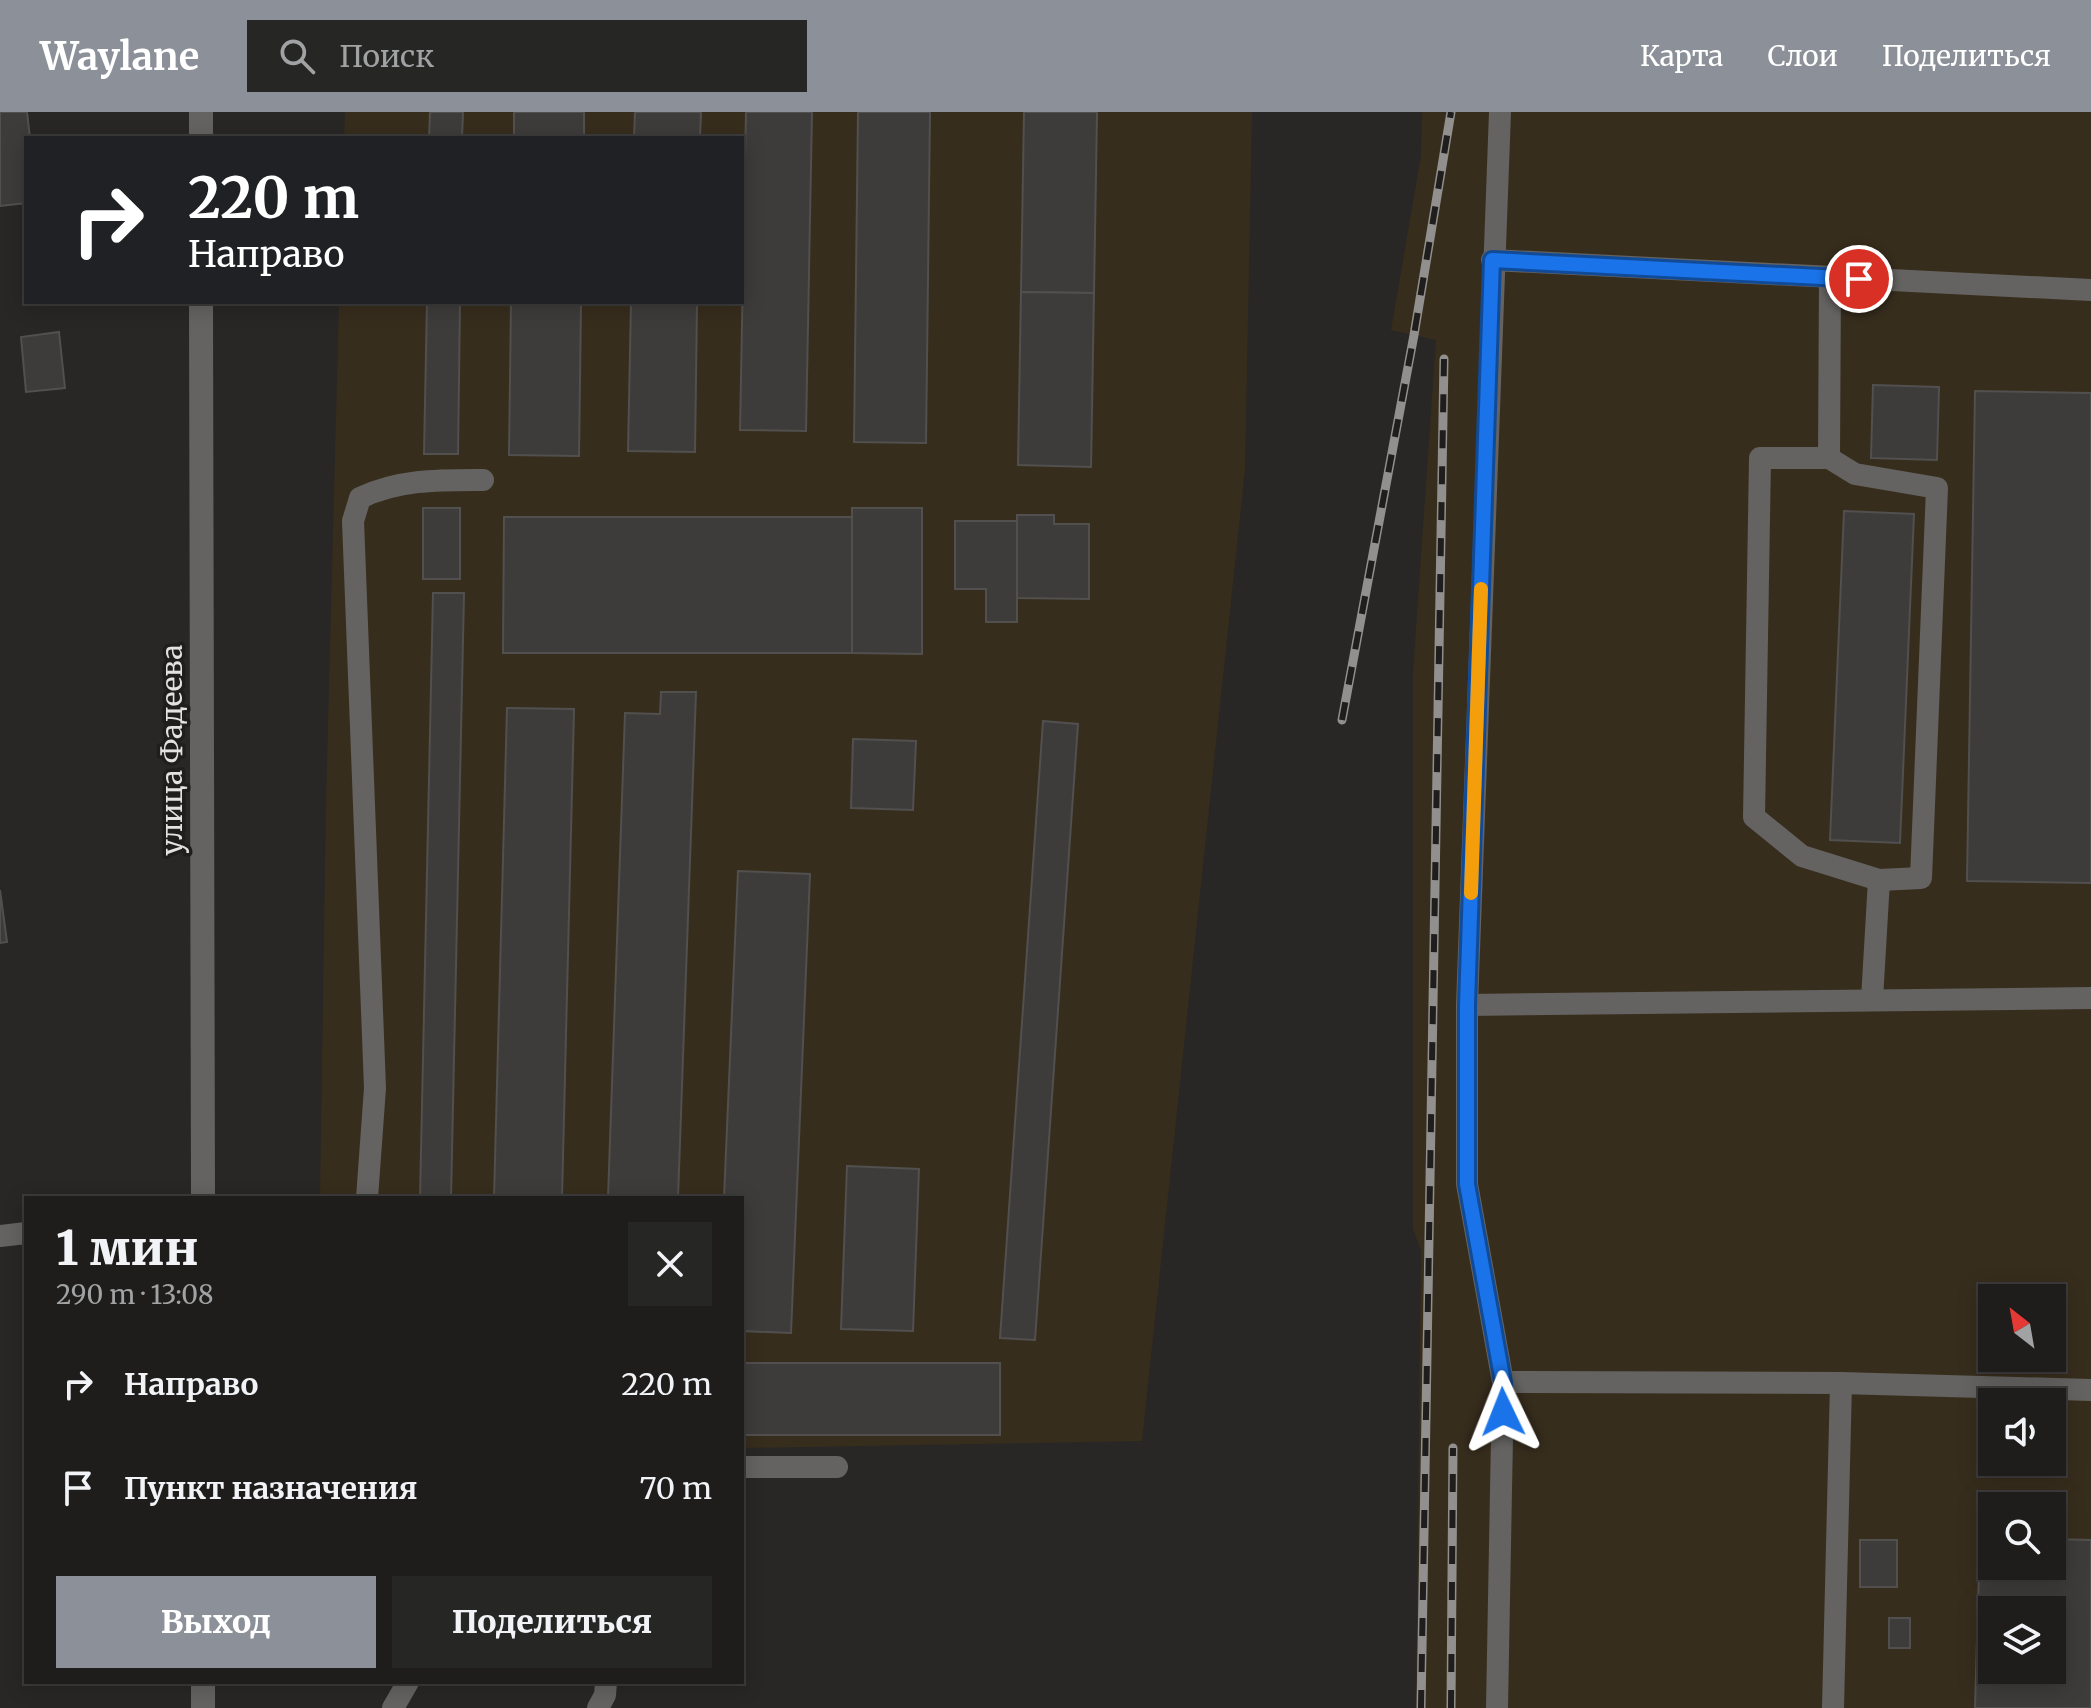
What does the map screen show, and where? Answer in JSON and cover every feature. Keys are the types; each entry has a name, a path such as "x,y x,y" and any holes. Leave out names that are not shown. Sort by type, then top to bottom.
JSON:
{"street":[{"path":"201,112 201,136"},
{"name":"улица Фадеева","path":"201,304 203,1196"},
{"path":"203,1684 203,1708"}],"lane":[{"path":"1497,1708 1503,1382 1467,1184 1467,1005 1492,260 1500,112"},
{"path":"1492,260 2091,290"},
{"path":"1829,458 1830,277"},
{"path":"1760,458 1829,458 1855,474 1937,488 1921,878 1879,880 1802,856 1754,817 1760,458"},
{"path":"367,1196 375,1088 353,521 360,498 381,488 423,481 483,480"},
{"path":"1872,999 1879,880"},
{"path":"1467,1005 2091,998"},
{"path":"0,1236 24,1233"},
{"path":"1503,1382 1841,1383 2091,1390"},
{"path":"1833,1708 1841,1383"},
{"path":"744,1467 837,1467"},
{"path":"393,1708 407,1684"},
{"path":"598,1708 605,1695 606,1684"}],"shaded area":[{"path":"345,112 1252,112 1245,469 1142,1441 744,1448 744,1196 320,1196 339,304 744,304 744,136 344,136"},
{"path":"1422,112 2091,112 2091,1708 1416,1708 1421,1251 1413,1229 1413,673 1436,340 1391,330 1421,156"}],"building":[{"path":"0,112 27,112 30,136 24,136 24,203 0,206"},
{"path":"430,112 463,112 462,136 429,136"},
{"path":"514,112 584,112 584,136 514,136"},
{"path":"635,112 701,112 700,136 634,136"},
{"path":"746,112 812,112 806,431 740,430"},
{"path":"858,112 930,112 926,443 854,442"},
{"path":"1024,112 1097,112 1094,293 1021,292"},
{"path":"1021,292 1094,293 1091,467 1018,465"},
{"path":"427,304 460,304 458,454 424,454"},
{"path":"511,304 581,304 579,456 509,455"},
{"path":"631,304 697,304 695,452 628,451"},
{"path":"59,332 65,388 26,392 21,337"},
{"path":"1873,385 1939,387 1937,460 1871,458"},
{"path":"1975,391 2091,393 2091,883 1967,881"},
{"path":"423,508 460,508 460,579 423,579"},
{"path":"852,508 922,508 922,654 852,653"},
{"path":"1844,511 1914,514 1900,843 1830,840"},
{"path":"1017,515 1054,515 1054,524 1089,524 1089,599 1017,598"},
{"path":"504,517 852,517 852,653 503,653"},
{"path":"955,521 1017,521 1017,622 986,622 986,589 955,589"},
{"path":"433,593 464,593 451,1196 420,1196"},
{"path":"661,692 696,692 678,1196 608,1196 625,713 660,714"},
{"path":"507,708 574,709 562,1196 494,1196"},
{"path":"1043,721 1078,724 1035,1340 1000,1338"},
{"path":"853,739 916,741 913,810 851,808"},
{"path":"738,871 810,874 791,1333 744,1331 744,1196 724,1196"},
{"path":"0,890 7,942 0,943"},
{"path":"847,1166 919,1169 913,1331 841,1329"},
{"path":"744,1363 1000,1363 1000,1435 744,1435"},
{"path":"2066,1539 2091,1540 2091,1708 1975,1708 1978,1605 1978,1684 2066,1684 2066,1596 1978,1596 1979,1580 2066,1580"},
{"path":"1860,1540 1897,1540 1897,1587 1860,1587"},
{"path":"1889,1618 1910,1618 1910,1648 1889,1648"}],"railway":[{"path":"1342,720 1414,335 1451,112"},
{"path":"1421,1708 1444,359"},
{"path":"1451,1708 1453,1448"}],"slow traffic":[{"path":"1471,893 1481,589"}],"route":[{"path":"1503,1412 1503,1382 1467,1184 1467,1005 1492,260 1859,279"}]}
